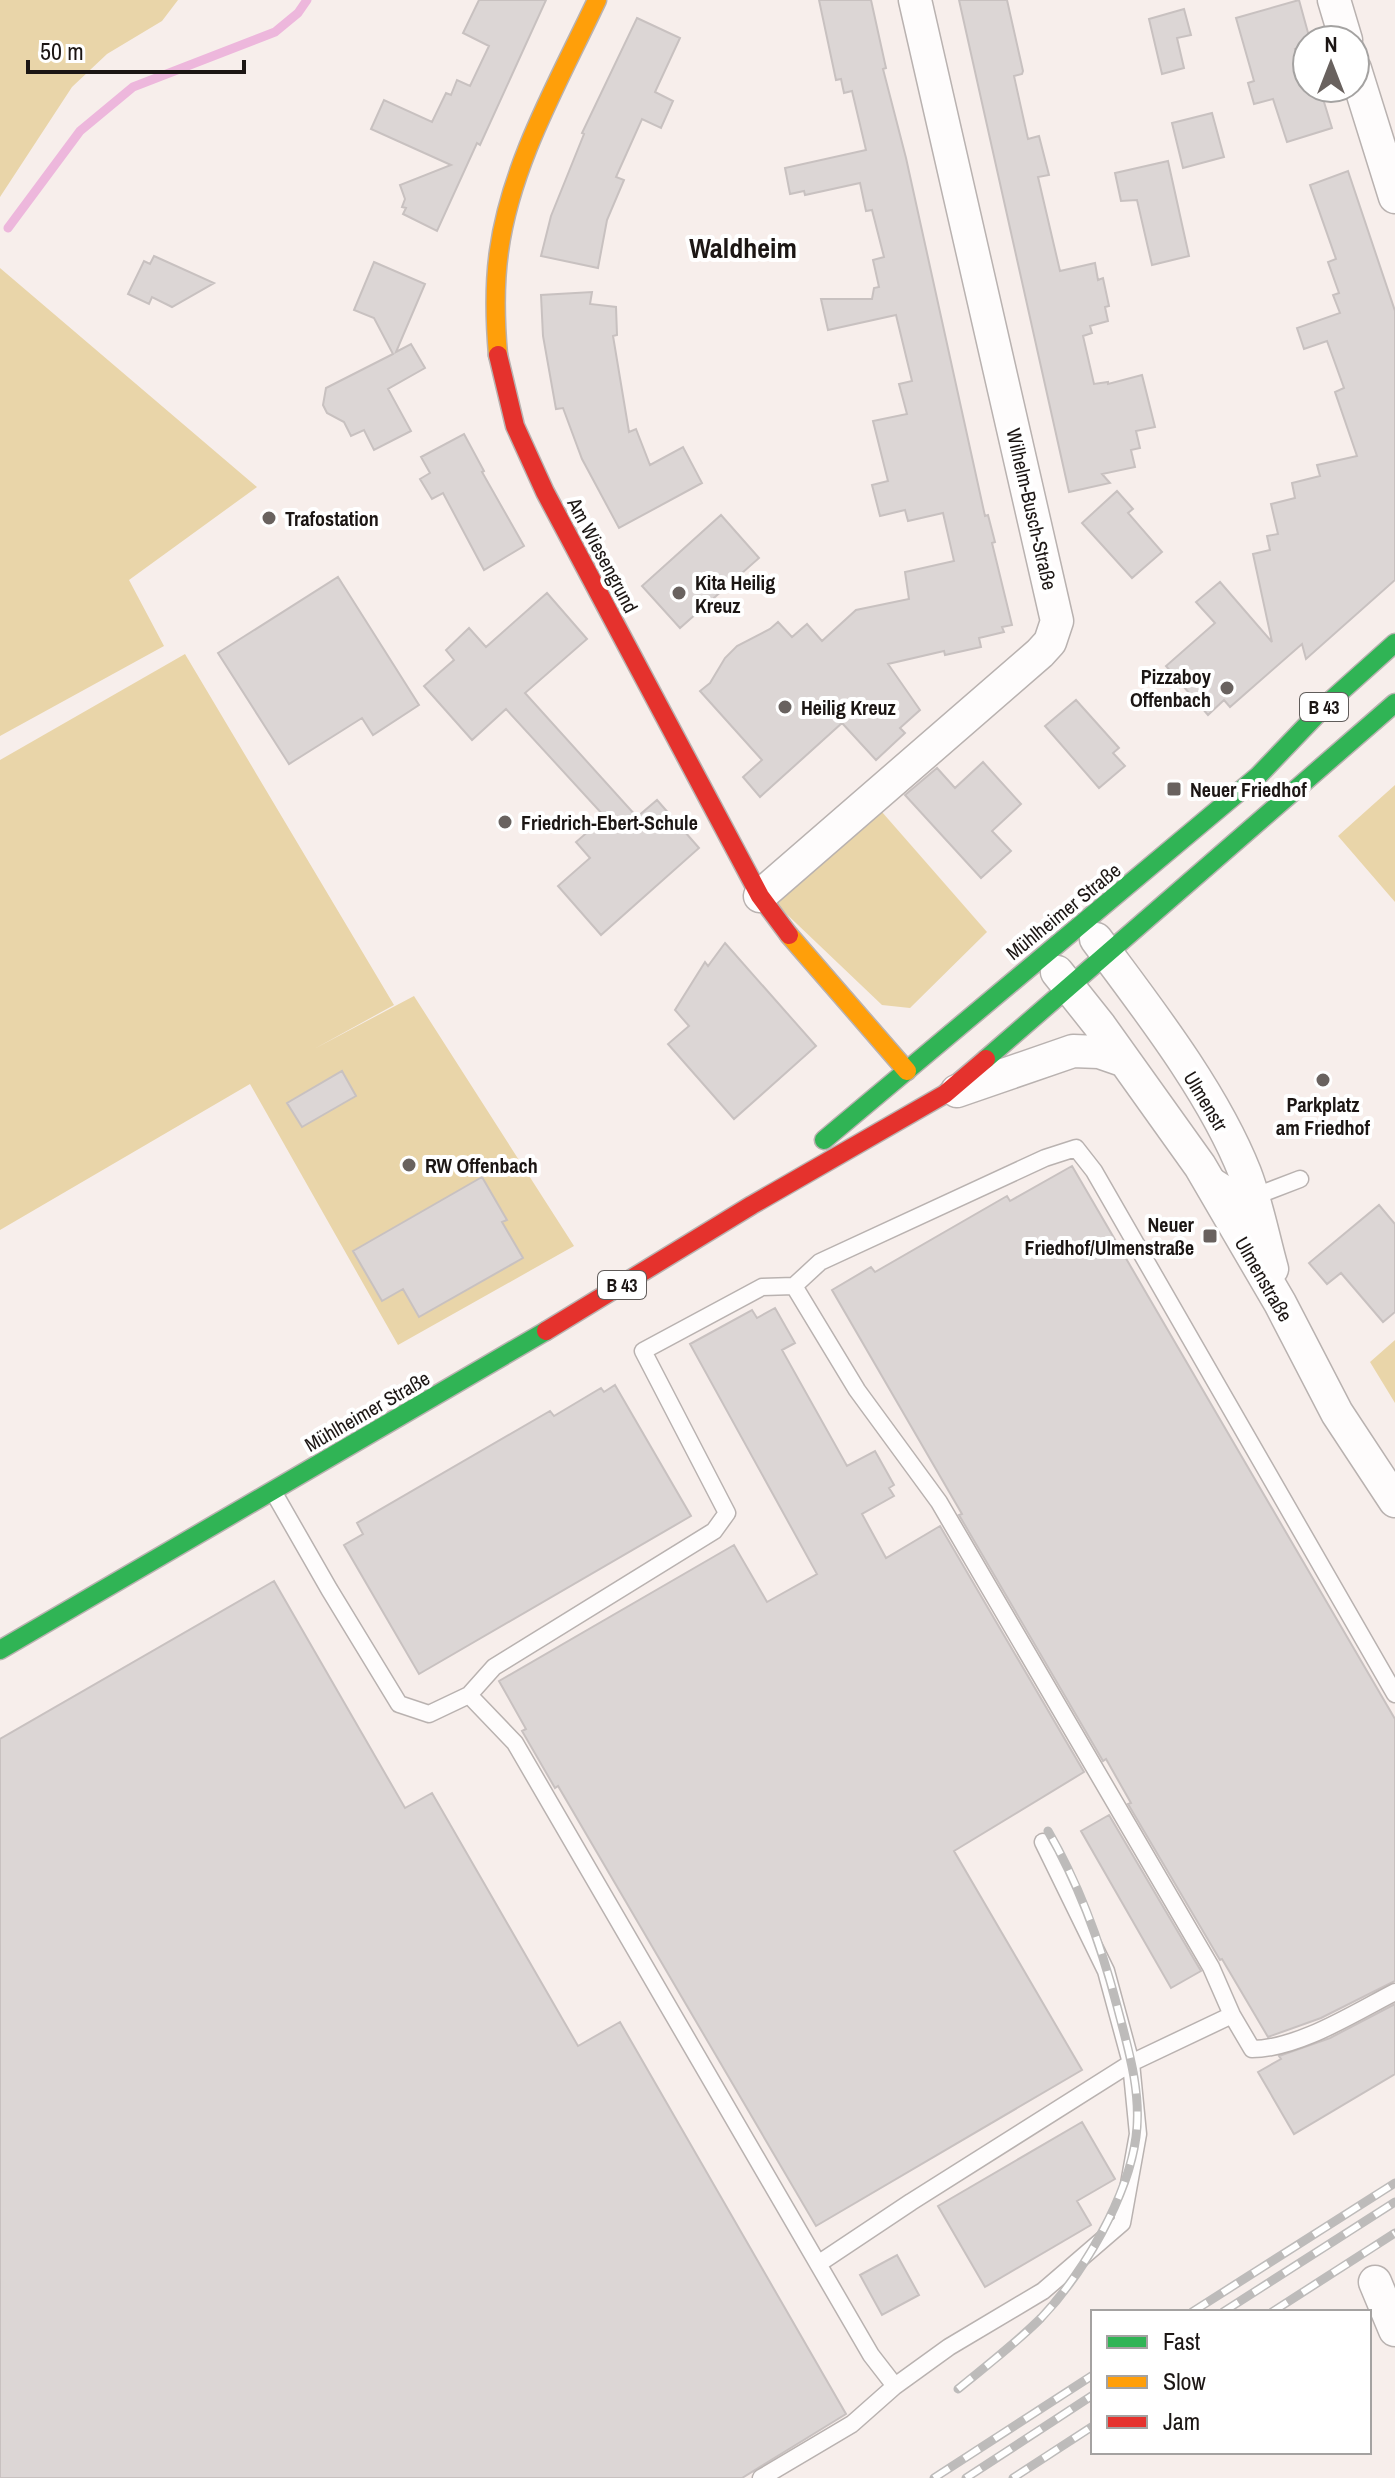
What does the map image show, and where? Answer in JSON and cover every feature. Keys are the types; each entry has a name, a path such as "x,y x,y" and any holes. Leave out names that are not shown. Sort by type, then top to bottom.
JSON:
{"main road":[{"name":"Am Wiesengrund","path":"597,0 525,159 503,218 494,274 495,328 510,411 530,463 760,896 796,944 907,1071"},
{"name":"Mühlheimer Straße","path":"752,1205 1042,954 1084,923 1258,776 1328,703 1395,643"},
{"name":"Mühlheimer Straße","path":"0,1650 493,1364 752,1205 945,1094 1395,703"}],"street":[{"name":"Wilhelm-Busch-Straße","path":"760,896 1040,653 1050,642 1057,621 915,0"},
{"path":"1334,0 1341,24"},
{"path":"1366,104 1395,197"},
{"name":"Ulmenstr","path":"1084,923 1197,1084 1232,1145 1253,1197 1280,1303"},
{"name":"Ulmenstraße","path":"1042,954 1125,1061 1200,1166 1280,1303 1337,1413 1395,1501"},
{"path":"945,1094 1004,1077 1073,1051 1099,1052 1125,1061"},
{"path":"1375,2282 1395,2330"}],"lane":[{"path":"273,1490 399,1704 429,1714 469,1695 494,1667 714,1531 727,1513 643,1351 762,1287 794,1286 820,1262 1045,1158 1076,1148 1094,1171 1395,1694"},
{"path":"1200,1166 1253,1197 1300,1179"},
{"path":"794,1286 857,1390 939,1502 1211,1967 1232,2015 1252,2049 1271,2049 1329,2026 1395,1992"},
{"path":"469,1695 515,1743 871,2355 895,2386"},
{"path":"761,2478 852,2424 895,2386 949,2347 1043,2291 1122,2223 1138,2134 1131,2063 1106,1971 1043,1842"},
{"path":"818,2264 1131,2063 1232,2015"}],"shaded area":[{"path":"0,0 178,0 162,21 107,54 72,87 0,197"},
{"path":"0,268 257,487 129,580 164,646 0,736"},
{"path":"185,654 394,1005 314,1049 414,996 574,1246 398,1345 250,1084 0,1230 0,760"},
{"path":"1395,785 1395,902 1338,836"},
{"path":"882,812 987,932 910,1008 882,1005 776,904"},
{"path":"1395,1340 1395,1403 1370,1362"}],"building":[{"path":"479,0 546,0 437,231 403,214 406,208 402,207 405,199 400,185 451,165 371,129 384,100 432,122 446,93 451,95 457,80 470,86 489,46 463,33"},
{"path":"819,0 871,0 886,68 883,69 1012,625 1002,627 1004,632 979,638 981,647 945,655 944,651 888,664 920,710 900,728 905,733 876,760 842,723 760,797 743,777 762,760 700,691 710,683 725,658 737,646 778,622 792,637 807,624 822,641 856,610 909,599 905,572 954,561 943,513 908,521 905,510 880,516 872,485 888,481 873,421 907,414 899,384 912,381 896,315 828,330 821,299 872,299 874,288 879,287 873,260 884,257 872,210 866,211 860,183 805,195 804,191 790,194 785,168 866,150 852,91 844,93 841,79 836,80"},
{"path":"959,0 1007,0 1023,71 1014,76 1028,139 1039,136 1049,175 1038,177 1060,271 1095,263 1098,280 1103,278 1109,306 1105,307 1108,321 1090,326 1092,333 1083,336 1094,384 1108,384 1142,375 1155,427 1136,431 1140,448 1131,450 1135,467 1102,474 1110,483 1069,492"},
{"path":"1299,0 1306,24 1291,24 1291,104 1325,104 1332,128 1287,142 1273,99 1254,104 1248,83 1254,81 1236,18"},
{"path":"1184,9 1191,35 1177,38 1184,68 1162,74 1149,19"},
{"path":"637,18 680,38 655,92 673,101 661,128 642,119 616,177 624,180 607,220 598,268 541,256 551,216 582,133"},
{"path":"1212,113 1224,157 1183,168 1172,123"},
{"path":"1168,161 1189,256 1152,265 1137,200 1121,201 1115,173"},
{"path":"1348,171 1395,311 1395,580 1306,659 1302,644 1230,707 1224,700 1208,715 1166,666 1215,623 1196,602 1220,582 1272,642 1253,554 1270,550 1267,536 1278,534 1271,504 1295,498 1292,483 1320,476 1317,465 1357,456 1335,392 1344,388 1327,341 1304,349 1297,328 1340,313 1333,295 1339,293 1328,262 1336,259 1310,185"},
{"path":"154,256 214,283 172,307 152,297 149,304 128,294 144,261 150,264"},
{"path":"374,262 425,284 396,352 411,344 425,368 388,389 411,431 374,450 364,430 351,436 344,422 327,413 323,405 326,388 393,354 374,318 354,310"},
{"path":"592,292 590,304 616,307 617,335 613,336 629,432 636,429 650,465 683,447 702,483 619,528 582,459 563,408 556,409 543,336 541,295"},
{"path":"464,434 524,546 484,570 443,493 432,499 420,479 430,473 421,457"},
{"path":"1117,491 1133,509 1128,513 1162,552 1132,578 1082,523"},
{"path":"721,515 759,558 680,628 642,586"},
{"path":"338,577 419,705 373,735 362,718 289,764 218,653"},
{"path":"547,593 587,639 525,693 637,817 657,800 699,848 601,935 558,886 590,858 576,842 605,817 506,709 472,740 424,686 454,660 446,650 469,628 486,647"},
{"path":"1076,700 1119,748 1113,753 1125,766 1099,788 1045,726"},
{"path":"983,762 1021,804 992,831 1011,851 981,878 905,795 937,768 955,788"},
{"path":"725,943 816,1046 734,1119 668,1044 689,1026 675,1010 705,962 708,966"},
{"path":"342,1071 356,1096 302,1127 287,1103"},
{"path":"1072,1166 1395,1719 1395,1981 1321,2018 1268,2037 959,1515 962,1514 832,1290 871,1267 875,1272 1007,1196 1010,1201"},
{"path":"482,1177 507,1220 502,1222 523,1258 419,1317 403,1289 382,1301 353,1251"},
{"path":"1379,1205 1395,1224 1395,1312 1383,1322 1341,1273 1327,1284 1309,1263"},
{"path":"775,1308 795,1343 782,1350 847,1466 875,1451 894,1485 889,1488 894,1496 862,1514 886,1558 940,1526 1084,1772 954,1851 1082,2070 816,2226 558,1786 555,1788 522,1731 526,1729 499,1681 734,1545 767,1602 817,1574 690,1344 752,1310 757,1318"},
{"path":"615,1385 691,1516 419,1674 344,1545 363,1534 357,1523 550,1411 554,1416 601,1388 604,1392"},
{"path":"274,1581 405,1808 432,1793 578,2046 620,2022 846,2414 742,2478 0,2478 0,1739"},
{"path":"1109,1815 1201,1971 1171,1988 1081,1831"},
{"path":"1395,2004 1395,2074 1294,2134 1258,2072 1281,2059 1279,2056 1330,2038"},
{"path":"1082,2122 1115,2179 1077,2201 1091,2225 985,2287 938,2206"},
{"path":"897,2255 919,2295 882,2315 860,2275"}],"waterway":[{"path":"8,228 80,131 133,87 275,32 298,13 307,0"}],"railway":[{"path":"958,2389 1031,2328 1072,2280 1114,2209 1136,2137 1137,2104 1133,2071 1111,1983 1080,1894 1048,1831"},
{"path":"1195,2310 1395,2183"},
{"path":"1226,2310 1395,2202"},
{"path":"1275,2310 1395,2233"},
{"path":"934,2478 1091,2376"},
{"path":"966,2478 1091,2396"},
{"path":"1013,2478 1091,2427"}],"traffic: fast":[{"path":"824,1140 1258,776 1328,703 1395,643"},
{"path":"986,1059 1395,703"},
{"path":"0,1650 546,1331"}],"traffic: slow":[{"path":"498,355 497,264 505,218 539,122 597,0"},
{"path":"789,935 907,1071"}],"traffic: jam":[{"path":"498,355 515,426 545,492 760,896 789,935"},
{"path":"546,1331 752,1205 945,1094 986,1059"}],"place":[{"name":"Trafostation","path":"269,518"},
{"name":"Kita Heilig Kreuz","path":"679,593"},
{"name":"Pizzaboy Offenbach","path":"1227,688"},
{"name":"Heilig Kreuz","path":"785,707"},
{"name":"Neuer Friedhof","path":"1174,789"},
{"name":"Friedrich-Ebert-Schule","path":"505,822"},
{"name":"Parkplatz am Friedhof","path":"1323,1080"},
{"name":"RW Offenbach","path":"409,1165"},
{"name":"Neuer Friedhof/Ulmenstraße","path":"1210,1236"}],"district":[{"name":"Waldheim","path":"743,248"}]}
